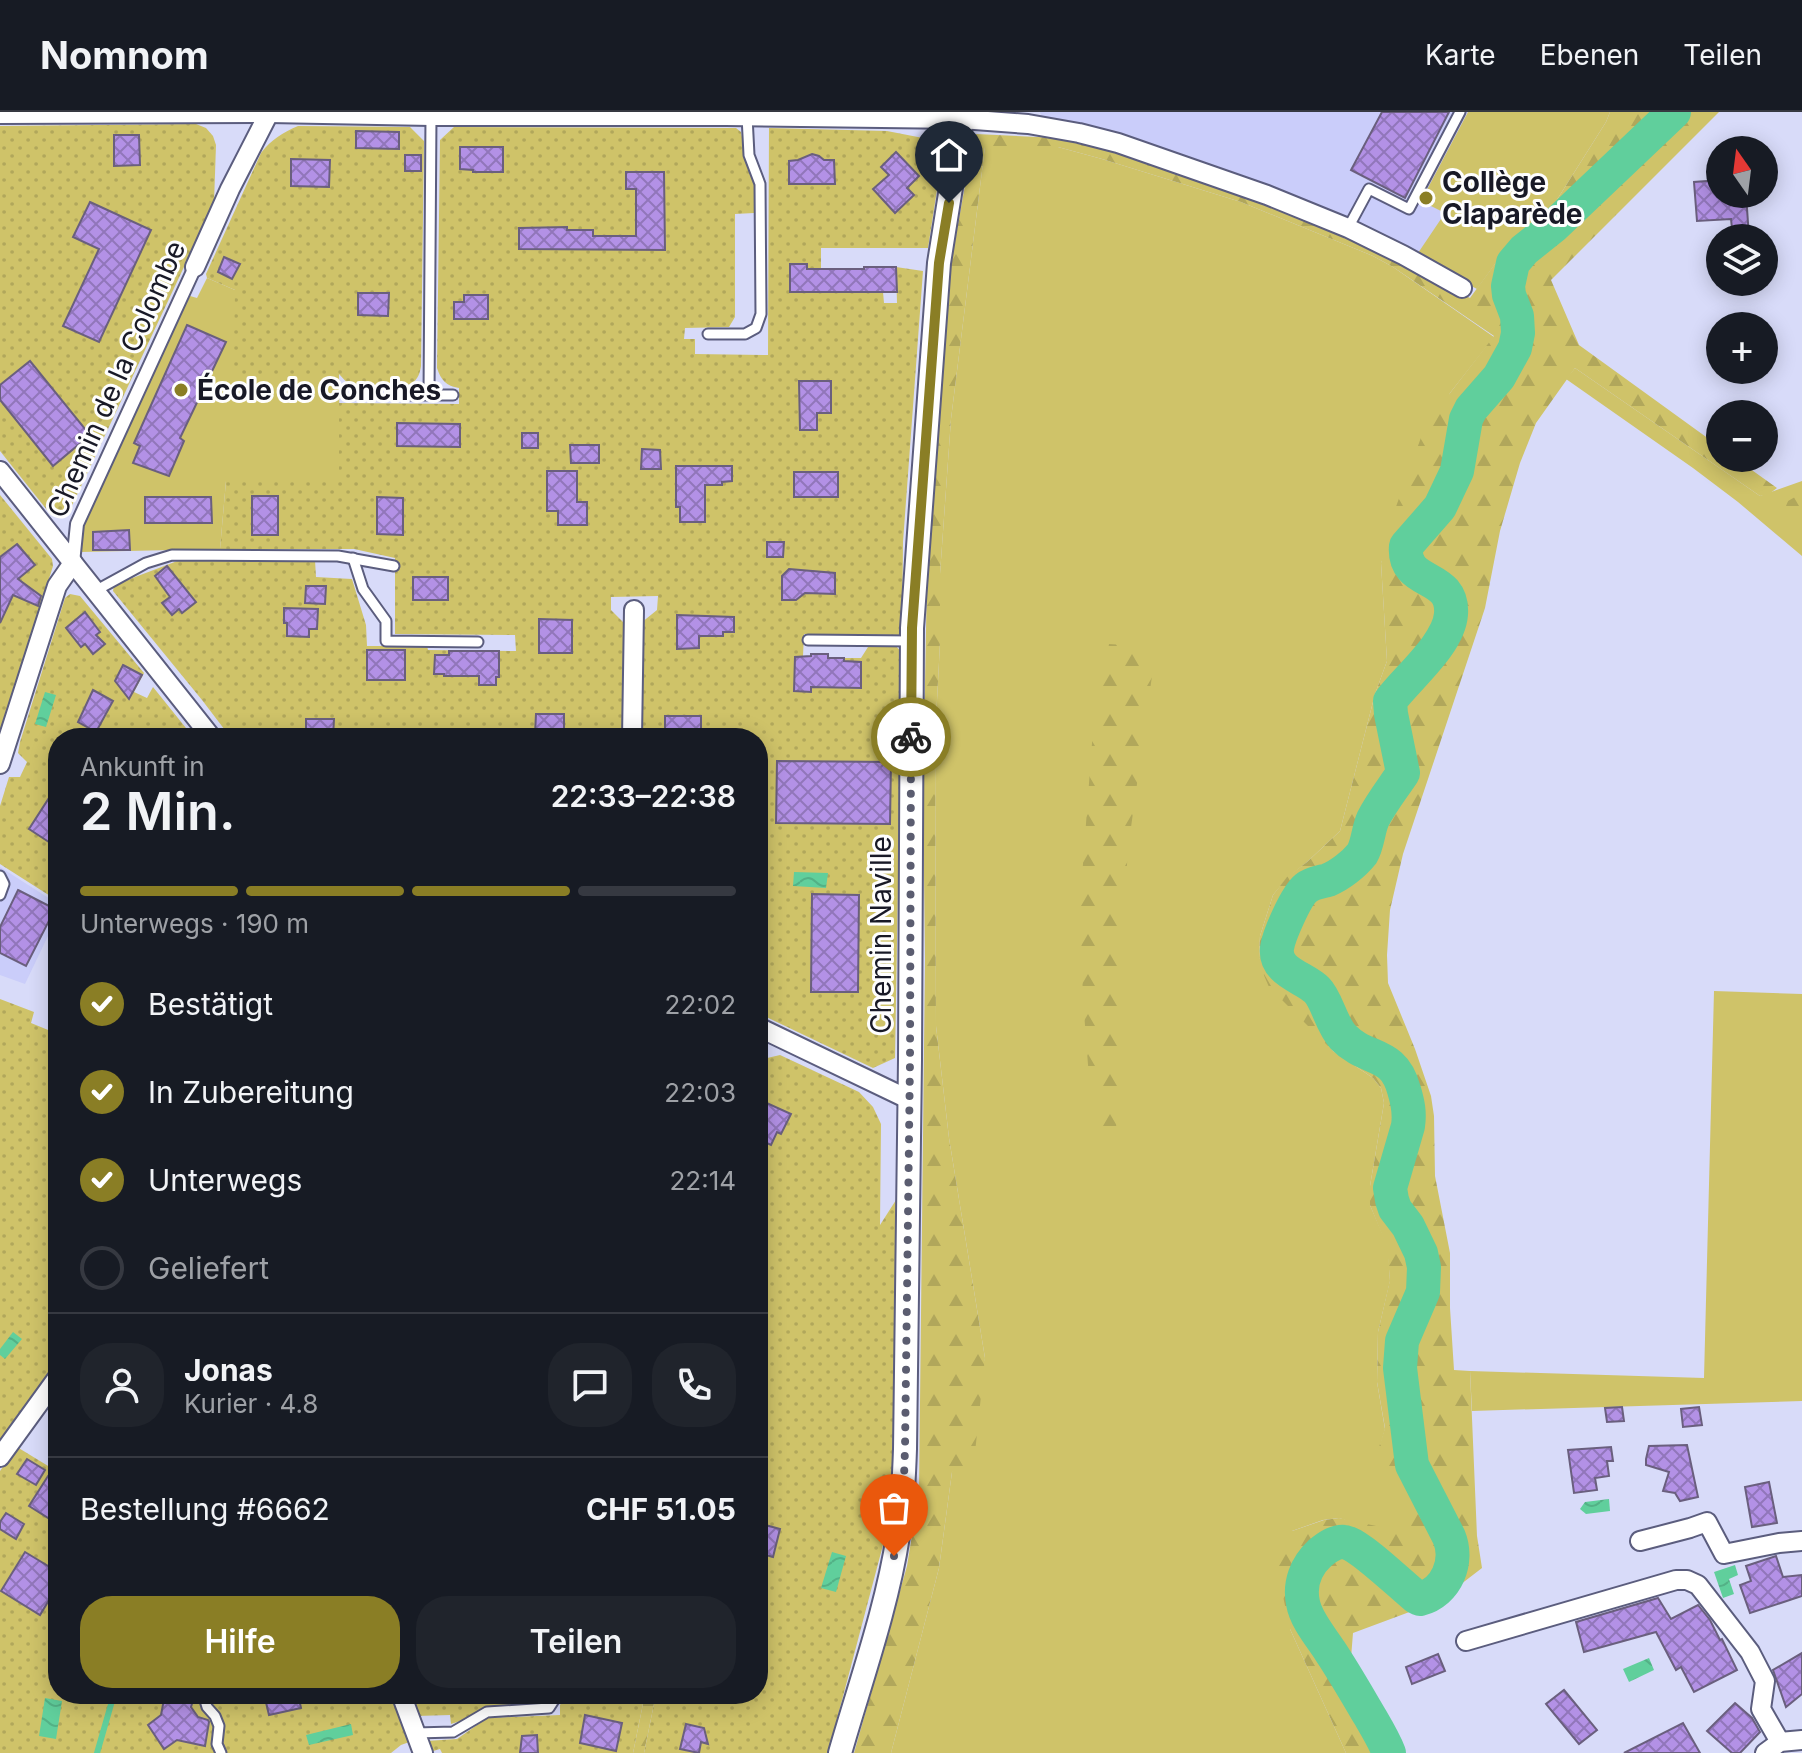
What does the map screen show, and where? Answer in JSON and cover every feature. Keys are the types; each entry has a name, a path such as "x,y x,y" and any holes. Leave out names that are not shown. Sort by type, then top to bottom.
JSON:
{"street":[{"name":"Chemin de la Colombe","path":"0,764 57,586 73,563 77,524 230,189 269,113"},
{"path":"0,114 962,116 1028,124 1118,143 1267,195 1348,228 1462,288"},
{"name":"Chemin Naville","path":"840,1753 891,1573 903,1505 910,1100 912,641 939,263 962,116"},
{"path":"0,471 204,728"},
{"path":"632,728 634,610"},
{"path":"768,1033 910,1100"},
{"path":"0,1457 48,1391"},
{"path":"1640,1541 1707,1522 1724,1554 1802,1541"},
{"path":"1466,1641 1676,1580 1687,1580 1698,1585 1750,1652 1765,1681 1761,1709 1780,1742"},
{"path":"405,1704 423,1753"},
{"path":"1765,1753 1780,1742 1802,1740"}],"lane":[{"path":"1348,228 1369,189 1409,209 1460,112"},
{"path":"429,395 431,116"},
{"path":"708,334 745,334 756,328 761,314 760,184 749,155 747,116"},
{"path":"405,395 453,395"},
{"path":"95,591 146,563 172,555 338,556 394,566"},
{"path":"353,558 363,589 386,621 386,641 478,642"},
{"path":"808,640 912,641"},
{"path":"0,876 4,884 0,895"},
{"path":"206,1704 219,1726 217,1744 221,1753"},
{"path":"549,1708 552,1704"},
{"path":"416,1733 453,1732 487,1712 560,1708"}],"shaded area":[{"name":"Collège Claparède","path":"1040,112 1610,112 1477,289 1416,256 1082,124 1042,119"},
{"path":"0,867 48,898 48,936 25,984 0,975"}],"green space":[{"path":"1468,112 1610,112 1553,206 1510,243 1477,289 1416,256 1445,213 1421,201"},
{"path":"1610,112 1719,112 1551,280 1579,345 1706,437 1706,459 1575,368 1536,423 1520,463 1500,531 1485,608 1403,854 1390,910 1388,983 1431,1096 1435,1176 1450,1253 1454,1370 1470,1371 1477,1536 1482,1568 1439,1601 1353,1633 1351,1658 1405,1753 1346,1753 1290,1629 1274,1554 1277,1540 1292,1531 1324,1520 1339,1518 1404,1532 1409,1511 1375,1460 1385,1428 1377,1382 1378,1332 1390,1280 1387,1247 1370,1205 1370,1186 1384,1103 1381,1088 1373,1078 1333,1051 1269,987 1259,958 1260,936 1273,895 1287,877 1340,831 1375,694 1387,661 1381,563 1393,515 1423,432 1494,336 1373,256 1241,202 1058,147 985,147 951,419 940,574 935,739 936,1026 949,1138 985,1358 974,1462 952,1472 939,1568 891,1753 854,1753 907,1566 919,1492 925,960 923,791 928,523 949,274 976,134 1058,138 1091,144 1247,193 1399,259 1470,298 1510,243 1553,206"},
{"path":"196,124 206,128 216,145 214,203 69,512 51,515 0,451 0,126"},
{"path":"298,126 410,127 424,141 421,366 412,383 391,388 351,387 339,374 233,374 235,290 207,278 206,274 261,153 278,137"},
{"path":"454,127 736,128 741,132 754,183 754,213 735,214 735,317 729,327 685,328 684,339 695,339 695,354 768,355 769,128 887,131 923,138 941,164 928,248 821,248 821,268 844,269 844,292 883,292 884,303 897,303 896,267 923,271 903,542 902,635 804,634 803,656 795,657 795,691 810,692 811,683 828,658 861,658 868,647 896,646 902,653 895,1058 873,1068 768,1018 768,728 640,728 641,623 657,610 658,596 611,597 611,610 625,624 624,728 223,728 113,591 114,585 180,560 315,560 316,577 352,579 366,625 367,646 516,651 515,635 395,634 395,558 354,549 220,549 226,481 339,481 339,403 459,404 459,388 445,382 437,368 440,140"},
{"path":"985,147 1058,147 1241,202 1373,256 1494,337 1450,393 1381,563 1387,661 1375,694 1340,831 1287,878 1273,895 1260,936 1259,958 1333,1051 1373,1078 1381,1088 1384,1103 1370,1186 1370,1205 1388,1247 1390,1281 1378,1332 1377,1382 1385,1429 1376,1460 1440,1549 1339,1518 1292,1531 1290,1629 1346,1753 891,1753 939,1568 952,1472 985,1358 949,1138 936,1026 935,739 940,574 951,419"},
{"path":"207,278 235,290 339,374 340,481 226,481 220,549 81,552 81,525 190,296 197,298"},
{"path":"1575,368 1706,459 1706,472 1725,472 1760,496 1802,481 1802,556 1693,468 1566,379"},
{"path":"1725,472 1755,472 1777,488 1760,496"},
{"path":"0,495 52,559 53,566 0,737"},
{"path":"1795,497 1802,499 1802,533 1782,516 1788,501"},
{"path":"70,594 80,596 144,673 134,692 147,698 153,687 186,728 48,728 48,895 0,864 0,806 9,777 20,777 27,762 18,753 20,742 65,598"},
{"path":"1109,644 1156,647 1128,849 1121,956 1116,1136 1107,1137 1090,1091 1080,904 1092,743"},
{"path":"1714,991 1802,994 1802,1401 1472,1411 1470,1371 1704,1378"},
{"path":"0,999 34,1012 31,1023 48,1030 48,1379 0,1443"},
{"path":"780,1055 859,1092 873,1107 881,1124 880,1225 896,1200 892,1511 828,1753 644,1753 654,1704 768,1704 768,1058"},
{"path":"17,1447 48,1466 48,1704 396,1704 412,1741 391,1753 0,1753 0,1471"},
{"path":"411,1704 540,1704 484,1707 451,1724 450,1715 416,1716"},
{"path":"643,1704 654,1704 644,1753 633,1753"},
{"path":"643,1704 633,1753 442,1753 440,1749 430,1752 426,1741 457,1739 487,1718 560,1715 560,1705"}],"water":[{"path":"45,692 56,695 46,727 35,724"},
{"path":"794,872 828,873 826,888 793,886"},
{"path":"13,1332 22,1339 5,1359 0,1355 0,1349"},
{"path":"1609,1499 1610,1511 1586,1514 1580,1509 1585,1502"},
{"path":"832,1552 846,1556 836,1592 821,1588"},
{"path":"1735,1565 1738,1575 1729,1579 1734,1594 1723,1598 1714,1572"},
{"path":"1649,1658 1654,1670 1629,1682 1623,1669"},
{"path":"45,1698 48,1699 48,1704 62,1704 56,1739 39,1736"},
{"path":"351,1724 353,1735 309,1745 306,1735"}],"building":[{"path":"1382,112 1449,112 1405,198 1351,170"},
{"path":"356,131 399,132 399,149 356,148"},
{"path":"114,135 139,135 140,165 114,166"},
{"path":"460,147 503,147 503,172 460,169"},
{"path":"896,152 919,176 907,188 914,195 895,213 873,189 889,175 881,167"},
{"path":"812,154 824,160 834,160 835,184 789,184 789,161"},
{"path":"405,155 421,155 421,171 405,171"},
{"path":"291,159 330,160 329,187 291,186"},
{"path":"626,172 664,172 665,250 519,249 519,228 567,227 567,230 593,230 593,236 636,236 636,189 626,189"},
{"path":"1706,181 1706,208 1747,208 1748,224 1732,224 1731,219 1697,221 1694,182"},
{"path":"90,202 151,230 99,342 63,326 99,249 73,237"},
{"path":"224,257 240,264 232,279 218,272"},
{"path":"790,264 807,264 807,269 896,267 897,292 790,292"},
{"path":"358,293 389,293 388,316 358,315"},
{"path":"464,295 488,295 488,319 454,319 454,302 464,302"},
{"name":"École de Conches","path":"187,325 226,342 180,438 184,441 169,476 133,463 140,446 134,443"},
{"path":"30,361 90,435 53,466 0,400 0,385"},
{"path":"799,381 831,381 831,413 817,413 817,430 800,430"},
{"path":"397,423 460,424 460,447 397,446"},
{"path":"522,433 538,433 538,448 522,448"},
{"path":"570,445 599,445 599,463 571,463"},
{"path":"642,449 660,450 661,469 641,469"},
{"path":"676,466 732,466 732,481 722,482 722,485 705,485 705,522 680,522 680,507 676,507"},
{"path":"547,471 577,471 577,502 587,502 587,525 558,525 558,511 547,511"},
{"path":"794,472 838,472 838,497 794,497"},
{"path":"252,496 278,496 278,535 252,535"},
{"path":"145,497 211,497 212,523 145,523"},
{"path":"377,497 403,498 403,535 377,534"},
{"path":"129,530 130,550 93,550 93,532"},
{"path":"767,542 784,542 783,557 767,557"},
{"path":"17,544 35,565 18,579 41,596 38,606 13,595 0,623 0,557"},
{"path":"167,566 196,602 182,613 179,609 172,615 162,603 170,597 155,576"},
{"path":"789,569 835,573 835,594 805,593 796,600 782,600 782,576"},
{"path":"413,577 448,577 448,600 413,600"},
{"path":"306,586 326,586 325,604 305,603"},
{"path":"284,608 318,609 317,629 309,629 309,637 287,636"},
{"path":"85,612 100,632 96,635 105,644 93,654 85,644 81,647 66,628"},
{"path":"677,615 734,617 734,632 723,632 723,636 699,636 699,648 677,649"},
{"path":"539,619 572,620 572,653 539,653"},
{"path":"367,650 405,650 405,680 367,680"},
{"path":"449,651 499,651 496,685 479,685 479,676 434,674 435,655 449,655"},
{"path":"828,654 828,658 861,662 861,688 811,687 811,692 794,691 795,657"},
{"path":"123,665 142,675 129,699 115,681"},
{"path":"93,690 113,701 98,728 89,728 78,722"},
{"path":"536,714 564,714 564,728 535,728"},
{"path":"665,716 701,716 701,728 665,728"},
{"path":"306,719 334,719 334,728 306,728"},
{"path":"777,761 891,762 890,824 776,823"},
{"path":"48,800 48,841 29,829"},
{"path":"18,890 48,905 48,923 26,966 0,953 0,927"},
{"path":"812,894 859,895 858,992 811,992"},
{"path":"768,1104 791,1114 781,1134 777,1132 771,1145 768,1144"},
{"path":"1622,1407 1624,1421 1607,1422 1605,1408"},
{"path":"1699,1407 1702,1425 1683,1427 1681,1409"},
{"path":"1687,1445 1698,1497 1680,1501 1675,1493 1663,1491 1669,1472 1646,1465 1646,1459 1649,1446"},
{"path":"1611,1447 1613,1461 1607,1461 1609,1476 1595,1478 1597,1490 1574,1493 1568,1450"},
{"path":"27,1459 45,1470 36,1485 17,1474"},
{"path":"48,1476 48,1518 29,1506"},
{"path":"1769,1482 1777,1523 1752,1527 1745,1487"},
{"path":"6,1513 24,1524 16,1539 0,1529 0,1522"},
{"path":"768,1526 780,1529 773,1557 768,1556"},
{"path":"25,1552 48,1566 48,1602 40,1615 1,1591"},
{"path":"1776,1556 1783,1577 1802,1575 1802,1596 1750,1613 1740,1585 1751,1581 1746,1566"},
{"path":"1658,1598 1671,1619 1698,1605 1722,1639 1737,1670 1694,1692 1681,1667 1676,1670 1656,1632 1584,1652 1576,1622"},
{"path":"1802,1653 1802,1694 1786,1707 1773,1670"},
{"path":"1438,1654 1445,1671 1412,1684 1406,1667"},
{"path":"1564,1690 1597,1730 1579,1744 1546,1704"},
{"path":"1735,1703 1752,1718 1760,1732 1740,1753 1732,1753 1707,1731"},
{"path":"163,1704 192,1704 198,1717 209,1722 205,1746 177,1740 164,1749 148,1725 161,1715"},
{"path":"266,1704 300,1704 301,1708 269,1715"},
{"path":"585,1715 622,1723 616,1751 580,1743"},
{"path":"1683,1723 1700,1753 1624,1753"},
{"path":"686,1724 704,1728 708,1744 701,1742 699,1753 680,1749"},
{"path":"537,1735 538,1753 520,1753 522,1736"}],"waterway":[{"path":"1389,1753 1350,1683 1310,1622 1302,1589 1307,1570 1315,1558 1341,1542 1363,1552 1420,1599 1444,1583 1451,1565 1449,1537 1412,1465 1400,1368 1402,1341 1423,1292 1424,1267 1408,1226 1395,1209 1390,1188 1408,1126 1408,1108 1399,1077 1393,1068 1343,1037 1320,994 1280,963 1277,948 1288,916 1302,892 1337,875 1362,854 1373,819 1403,773 1390,701 1435,649 1449,625 1451,614 1445,591 1412,568 1407,559 1406,546 1440,507 1457,471 1466,419 1499,377 1515,348 1517,316 1508,286 1513,263 1674,112"},
{"path":"97,1753 111,1704"}],"way so far":[{"path":"894,1556 903,1505 905,1449 911,737"}],"place":[{"name":"Collège Claparède","path":"1426,198"},
{"name":"École de Conches","path":"181,390"}],"route":[{"path":"911,737 912,628 939,263 949,203"}]}
